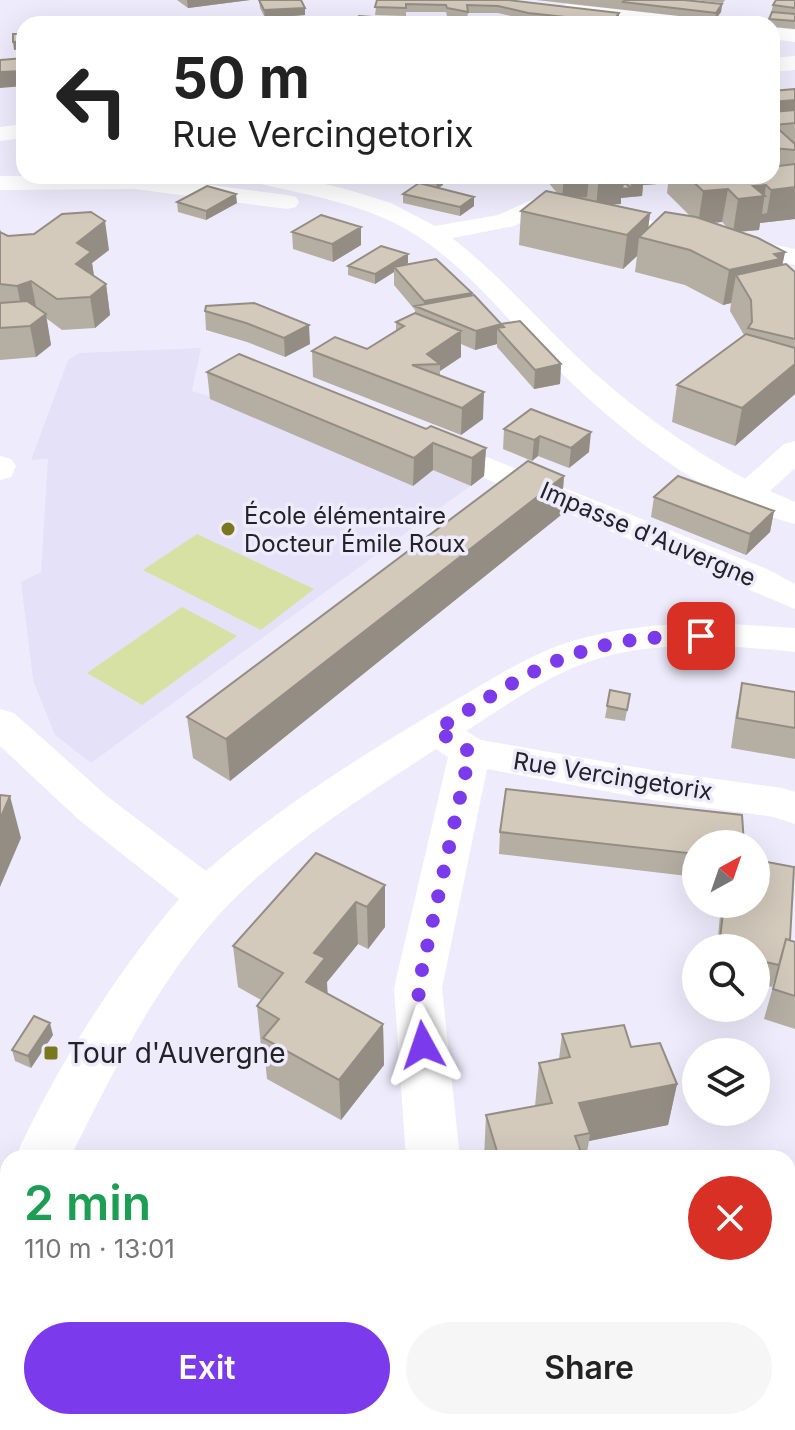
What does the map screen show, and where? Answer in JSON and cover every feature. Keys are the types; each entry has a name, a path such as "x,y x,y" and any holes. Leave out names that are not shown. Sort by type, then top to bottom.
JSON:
{"street":[{"path":"553,7 629,16"},
{"path":"150,184 326,207 356,201"},
{"path":"289,184 356,201 430,234 476,271 580,376 648,435 747,494 795,514"},
{"path":"430,234 505,221 536,205 564,207 795,257"},
{"name":"Impasse d'Auvergne","path":"402,431 754,577 795,598"},
{"path":"747,494 795,451"},
{"path":"46,1150 100,1048 208,897 320,806 453,741 518,681 583,651 651,637 751,635 795,640"},
{"path":"0,723 93,808 208,897"},
{"path":"432,1150 418,988 453,741"},
{"name":"Rue Vercingetorix","path":"453,741 658,786 782,803 795,809"}],"shaded area":[{"name":"École élémentaire Docteur Émile Roux","path":"201,348 192,391 484,476 91,763 55,735 33,680 21,582 41,572 48,459 31,460 68,360 79,353"}],"green space":[{"path":"197,534 314,589 261,630 143,570"},
{"path":"182,607 237,636 142,705 87,673"}],"building":[{"path":"259,0 301,0 305,8 264,10"},
{"path":"377,0 507,0 619,13 617,16 556,16 498,6 467,5 468,12 447,8 446,5 375,7"},
{"path":"684,0 722,4 716,13 623,2"},
{"path":"776,0 795,0 795,8 773,5"},
{"path":"772,12 795,14 795,21 780,20 780,16 770,16"},
{"path":"16,59 16,71 0,72 0,60"},
{"path":"795,89 795,100 780,101 780,90"},
{"path":"795,110 795,123 780,124 780,111"},
{"path":"780,130 795,144 795,150 780,149"},
{"path":"795,164 795,187 771,190 766,185 753,186 765,196 738,199 728,189 703,191 696,184 780,184 780,166"},
{"path":"418,184 423,184 474,197 460,207 403,194"},
{"path":"207,186 236,194 206,211 177,202"},
{"path":"546,191 650,213 627,235 521,211"},
{"path":"91,212 105,221 77,243 91,252 76,264 106,284 90,297 57,299 31,281 17,286 0,284 0,232 8,236 34,234 62,214"},
{"path":"665,212 696,217 758,238 785,252 774,254 780,259 729,270 690,250 639,237"},
{"path":"321,215 361,227 332,244 292,232"},
{"path":"381,246 408,254 375,274 348,266"},
{"path":"436,259 472,293 424,301 394,267"},
{"path":"786,264 795,272 795,339 748,328 752,322 751,300 736,275"},
{"path":"474,295 501,324 476,331 415,306"},
{"path":"27,301 46,314 30,326 0,328 0,303"},
{"path":"254,303 309,325 284,338 205,311 206,306"},
{"path":"415,313 461,331 427,354 440,364 412,365 484,392 462,408 312,351 335,337 367,349 404,326 396,322"},
{"path":"520,321 561,364 535,370 497,328 504,327 501,324"},
{"path":"746,334 795,348 795,364 742,408 677,385"},
{"path":"239,354 426,429 431,426 486,448 472,458 433,443 414,458 207,372"},
{"path":"531,409 591,432 571,448 540,436 534,440 504,429"},
{"path":"528,461 564,476 226,739 187,717"},
{"path":"678,476 774,511 750,534 654,497"},
{"path":"742,683 795,692 795,728 737,718"},
{"path":"610,690 630,694 627,710 607,706"},
{"path":"506,789 742,815 743,830 682,830 682,852 500,832"},
{"path":"0,795 10,796 0,819"},
{"path":"316,853 385,885 367,907 356,902 314,953 325,958 306,982 383,1024 339,1080 263,1038 279,1019 257,1006 283,973 233,946"},
{"path":"770,863 794,867 790,940 786,939 779,965 770,963 770,934 721,934 722,918 770,918"},
{"path":"786,939 795,942 795,996 773,989"},
{"path":"34,1016 50,1023 28,1056 12,1050"},
{"path":"624,1025 631,1047 660,1043 677,1084 579,1103 590,1133 575,1136 580,1150 497,1150 486,1115 552,1103 539,1063 570,1057 562,1034"}],"place":[{"name":"École élémentaire Docteur Émile Roux","path":"228,529"},
{"name":"Tour d'Auvergne","path":"51,1053"}],"route":[{"path":"423,1045 418,988 470,752 436,730 518,681 583,651 651,637 701,636"}]}
